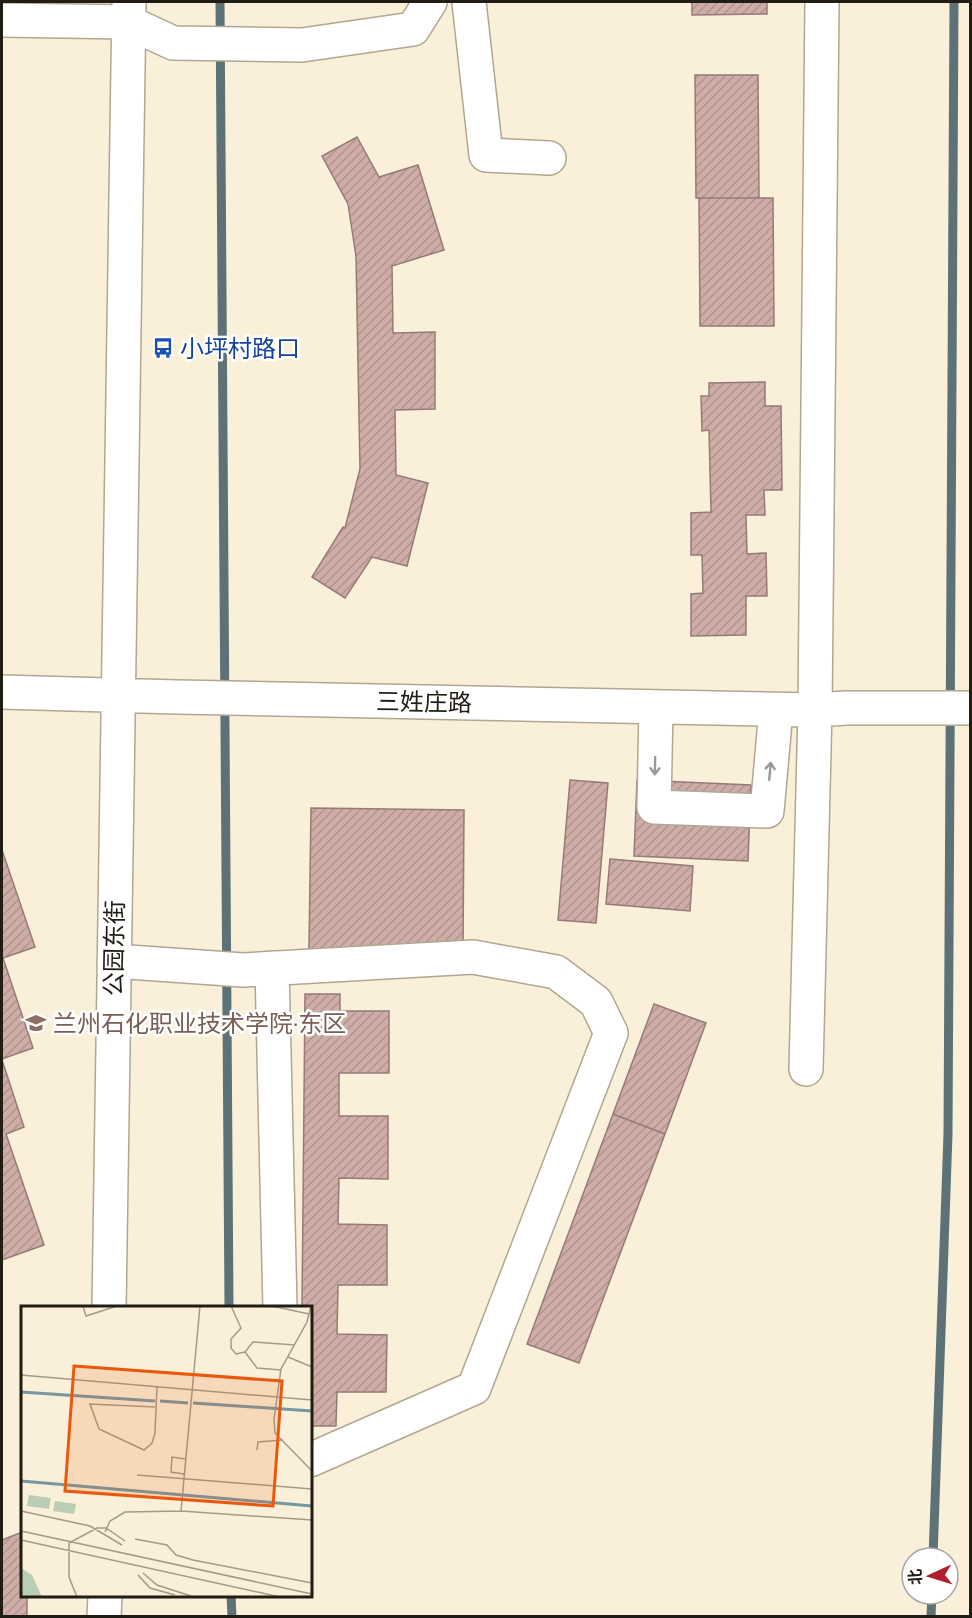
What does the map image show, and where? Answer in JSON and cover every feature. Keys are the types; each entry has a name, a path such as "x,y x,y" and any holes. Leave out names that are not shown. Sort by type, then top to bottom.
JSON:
{"street":[{"path":"2,20 129,12 173,42 302,45 413,29 430,2"},
{"path":"469,2 486,155 549,158"},
{"path":"806,1069 830,709 822,2"},
{"name":"公园东街","path":"109,1306 129,12"},
{"name":"三姓庄路","path":"2,692 776,710 970,708"},
{"path":"657,707 654,807 767,811 776,710"},
{"path":"114,962 258,969 473,957 556,972 596,1002 611,1034 474,1388 312,1459"},
{"path":"258,969 280,1306"},
{"path":"104,1617 105,1597"}],"building":[{"path":"692,2 767,2 767,14 692,15"},
{"path":"695,75 758,75 759,198 696,198"},
{"path":"357,137 379,177 418,165 444,250 392,266 393,333 435,332 435,409 395,410 396,475 428,483 407,566 372,557 345,598 312,577 343,527 345,528 360,469 356,256 348,204 322,156"},
{"path":"699,198 773,198 774,326 700,326"},
{"path":"765,382 765,406 781,406 782,490 764,490 765,515 746,515 747,554 766,553 767,596 746,596 746,635 691,636 691,594 703,593 702,555 691,555 691,513 711,512 709,430 702,431 701,396 709,396 709,383"},
{"path":"570,780 608,783 596,923 558,920"},
{"path":"637,780 751,785 748,861 634,856"},
{"path":"311,808 464,810 463,951 309,949"},
{"path":"2,850 35,947 3,958 33,1048 2,1059"},
{"path":"610,859 693,866 690,911 606,904"},
{"path":"305,994 340,994 340,1011 389,1011 389,1073 339,1073 339,1116 388,1116 388,1179 339,1178 338,1224 387,1225 387,1285 338,1285 337,1334 387,1335 386,1392 337,1392 336,1426 312,1426 312,1306 302,1306"},
{"path":"654,1004 706,1023 665,1134 613,1114"},
{"path":"2,1060 24,1127 6,1134 44,1245 2,1260"},
{"path":"613,1114 665,1134 579,1363 527,1344"},
{"path":"21,1532 21,1597 27,1597 27,1616 2,1616 2,1540"}],"waterway":[{"path":"220,2 229,1306"},
{"path":"933,1546 948,1134 954,2"},
{"path":"231,1597 232,1616"},
{"path":"931,1606 931,1616"}],"place":[{"name":"小坪村路口","path":"163,348"},
{"name":"兰州石化职业技术学院·东区","path":"36,1023"}]}
